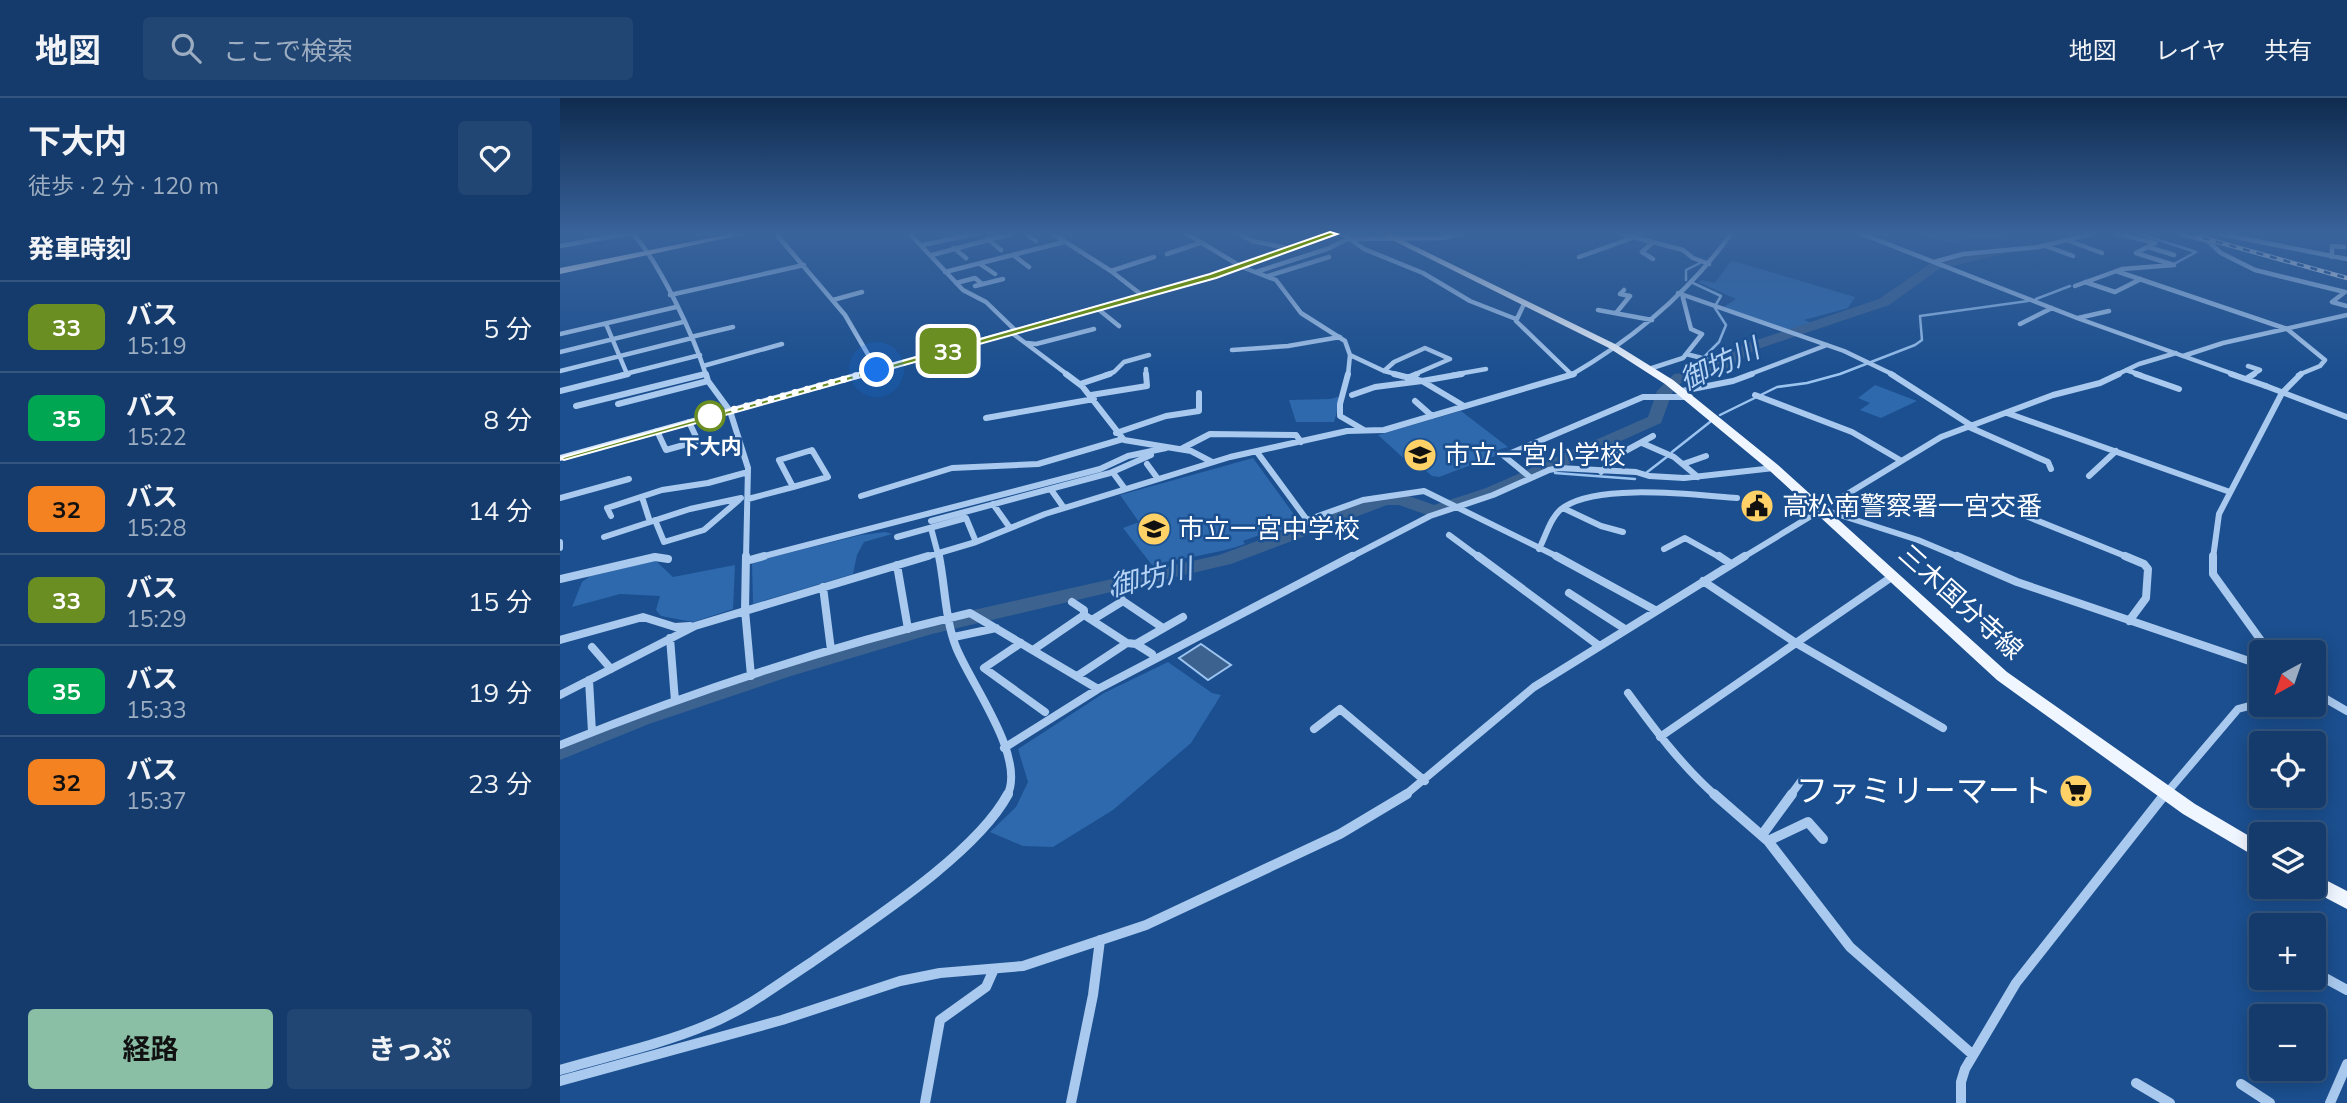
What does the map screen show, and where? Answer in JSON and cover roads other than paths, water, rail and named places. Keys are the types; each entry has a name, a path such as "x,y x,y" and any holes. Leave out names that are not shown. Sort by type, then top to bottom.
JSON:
{"main road":[{"path":"560,458 1195,281"},
{"name":"三木国分寺線","path":"1478,281 1612,346 1649,369 1774,468 2003,676 2166,793 2249,845"},
{"path":"2326,889 2347,901"}],"street":[{"path":"663,281 700,355 706,378 730,411 748,472 746,610 751,676"},
{"path":"670,295 733,281"},
{"path":"817,281 850,319 877,370"},
{"path":"956,283 964,281"},
{"path":"978,281 982,284"},
{"path":"975,286 992,281"},
{"path":"1124,281 1143,296"},
{"path":"1277,281 1301,313 1345,341 1350,355 1340,416 1366,431"},
{"path":"1436,281 1470,301 1517,319 1520,325 1572,374"},
{"path":"560,695 695,626 976,542 1063,508 1212,462 1347,431 1384,430 1572,374 1651,320 1692,281"},
{"path":"1981,281 2347,416"},
{"path":"2075,286 2088,281"},
{"path":"2085,282 2115,292 2137,281"},
{"path":"2147,281 2287,329 2325,360 2320,366 2298,375 2283,393 2216,524 2213,574 2261,640"},
{"path":"2300,281 2345,292 2332,302 2347,306"},
{"path":"956,283 985,301 1024,342 1080,384 1123,439 1135,444 1191,451 1212,462"},
{"path":"850,289 855,294"},
{"path":"1616,313 1630,296 1620,294 1624,290"},
{"path":"833,300 862,292"},
{"path":"1680,293 1827,345 1902,379 1971,427 2048,462 2050,470"},
{"path":"1649,369 1683,358 1702,334 1690,329 1680,293"},
{"path":"1517,319 1524,304"},
{"path":"560,334 676,307"},
{"path":"2020,324 2052,308"},
{"path":"1098,309 1119,326"},
{"path":"1598,310 1651,320"},
{"path":"2077,318 2109,311"},
{"path":"560,1070 573,1071 782,1020 900,981 940,972 1023,966 1146,925 1340,834 1398,802 1534,687 1598,645 1941,437 2053,395 2100,383 2126,370 2227,341 2347,315"},
{"path":"560,352 683,322"},
{"path":"606,324 627,374"},
{"path":"560,371 733,327"},
{"path":"1024,342 1036,344 1094,329"},
{"path":"940,335 951,350"},
{"path":"1232,350 1289,346 1340,337"},
{"path":"703,366 782,344"},
{"path":"1529,476 1504,456 1643,397 1733,381 1827,345"},
{"path":"1384,371 1394,362 1425,348 1450,359 1407,378"},
{"path":"1686,354 1706,359"},
{"path":"560,391 700,355"},
{"path":"1080,384 1110,375 1124,362 1149,355"},
{"path":"1350,355 1384,371 1422,382 1464,406"},
{"path":"2246,379 2260,370 2248,366"},
{"path":"986,418 1147,386 1146,369"},
{"path":"1352,396 1375,387 1422,382 1486,369"},
{"path":"2126,370 2179,389"},
{"path":"618,404 706,378"},
{"path":"576,406 706,378"},
{"path":"1116,433 1166,416 1199,411 1199,393"},
{"path":"1755,395 1852,432 1900,460"},
{"path":"1415,401 1432,416"},
{"path":"2006,412 2231,492"},
{"path":"657,431 666,450 698,441 690,422"},
{"path":"1181,449 1210,434 1296,435 1301,442"},
{"path":"1601,471 1618,455 1653,436"},
{"path":"861,496 952,468 1038,464 1123,439"},
{"path":"1642,443 1666,453 1699,477"},
{"path":"897,537 993,504 1110,473 1166,449"},
{"path":"604,537 690,509 793,487 828,477 812,450 779,460 793,487"},
{"path":"2089,476 2116,451"},
{"path":"1257,452 1318,530"},
{"path":"746,561 1100,469 1118,459 1135,454 1152,455"},
{"path":"1683,464 1706,456"},
{"path":"1147,464 1158,479"},
{"path":"1004,748 1095,688 1451,505 1493,495 1529,476 1559,468 1636,472 1646,477 1699,477 1774,468"},
{"path":"611,516 607,508 662,490 708,483 748,472"},
{"path":"1114,474 1125,489"},
{"path":"560,498 629,479"},
{"path":"1052,491 1063,508"},
{"path":"1309,521 1363,500 1424,491 1590,573 1655,610"},
{"path":"1539,549 1563,508 1580,500 1649,493 1737,499"},
{"path":"642,497 664,542 704,530 746,497"},
{"path":"993,504 1010,528"},
{"path":"1563,508 1601,526 1623,532"},
{"path":"1821,509 1928,543 2017,582 2249,660"},
{"path":"2025,516 2144,564 2148,569 2146,598 2129,621"},
{"path":"931,524 966,517 976,542"},
{"path":"560,1081 573,1071 706,1026 733,1013 902,899 998,813 1011,791 1013,771 954,637 939,551 931,524"},
{"path":"1449,535 1598,645"},
{"path":"1664,549 1690,538 1731,564"},
{"path":"560,542 560,548"},
{"path":"560,579 654,557 668,559"},
{"path":"897,565 908,629"},
{"path":"1660,737 1893,576"},
{"path":"1703,581 1796,643 1943,729"},
{"path":"822,587 831,650"},
{"path":"1115,592 1123,601 1163,628"},
{"path":"1569,593 1625,629"},
{"path":"1033,650 1123,601"},
{"path":"1072,602 1084,610 1088,618 1152,654"},
{"path":"560,745 675,701 831,650 908,629 951,621 970,612 1095,688"},
{"path":"560,639 643,617 675,626 695,626"},
{"path":"1077,676 1131,643 1183,617"},
{"path":"954,637 996,628"},
{"path":"670,638 675,701"},
{"path":"1021,643 984,668 1045,712"},
{"path":"592,647 611,668"},
{"path":"589,680 592,732"},
{"path":"1628,693 1660,737 1697,779 1765,838 1850,947 1972,1054"},
{"path":"2326,699 2347,711"},
{"path":"1961,1103 1961,1082 1972,1054 2016,983 2166,793 2238,709 2249,705"},
{"path":"1314,729 1340,709 1425,781"},
{"path":"1765,838 1801,781"},
{"path":"1765,838 1808,822 1822,839"},
{"path":"1071,1103 1093,995 1100,940"},
{"path":"925,1103 940,1020 986,987 994,969"},
{"path":"2326,979 2347,990"},
{"path":"2330,1103 2347,1064"},
{"path":"2136,1083 2170,1103"},
{"path":"2241,1084 2270,1103"}],"waterway":[{"name":"御坊川","path":"560,751 641,718 783,670 929,627 1224,560 1286,539 1384,500 1401,499 1434,511 1492,492 1655,420 1665,391 1679,377 1707,375 1750,347 1884,302 1914,281"},
{"path":"1693,283 1721,296 1715,306"},
{"path":"2036,299 2070,286"},
{"path":"1720,415 1777,387 1807,383 1840,374 1915,345 1922,340 1920,316 2028,301"},
{"path":"1704,357 1719,342 1726,325 1715,308"},
{"path":"1693,367 1701,359"},
{"path":"1672,452 1710,422"},
{"path":"1646,473 1668,456"},
{"path":"1555,473 1635,479"}],"place":[{"name":"下大内","path":"710,416"},
{"name":"市立一宮小学校","path":"1420,455"},
{"name":"高松南警察署一宮交番","path":"1757,506"},
{"name":"市立一宮中学校","path":"1154,529"},
{"name":"ファミリーマート","path":"2076,791"}]}
